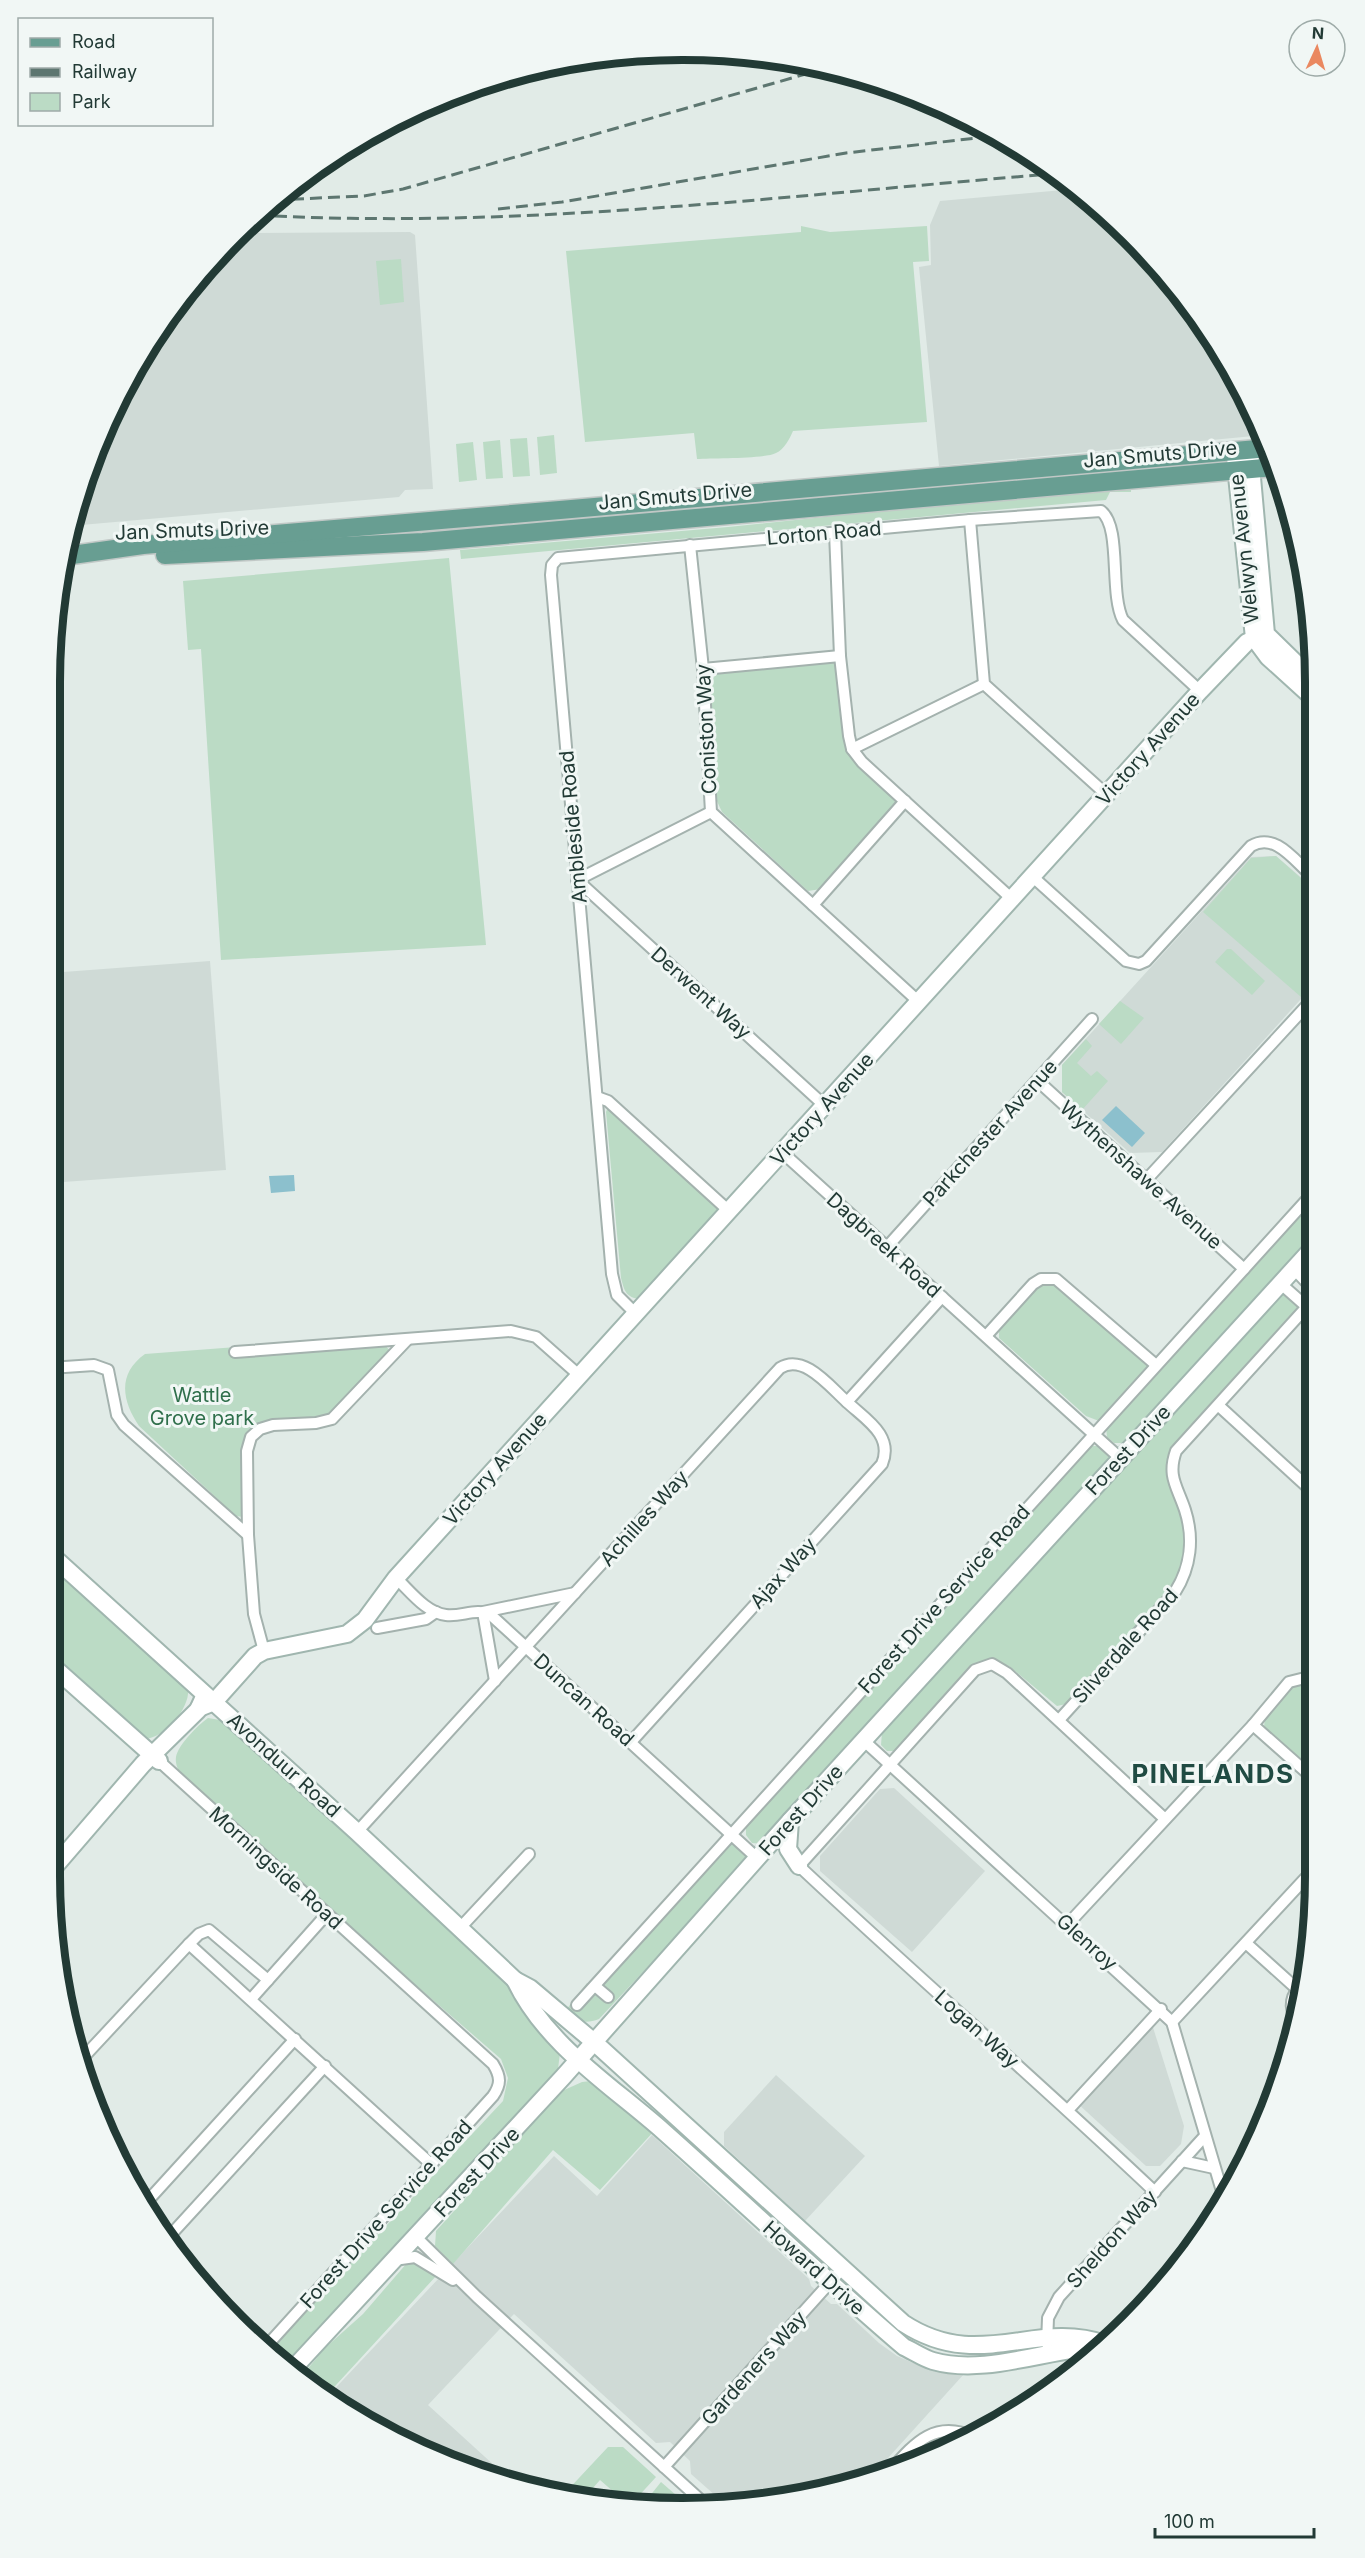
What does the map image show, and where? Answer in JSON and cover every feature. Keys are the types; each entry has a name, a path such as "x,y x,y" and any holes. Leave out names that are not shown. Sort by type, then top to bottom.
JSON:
{"main road":[{"name":"Jan Smuts Drive","path":"73,555 143,545 1259,448"},
{"name":"Jan Smuts Drive","path":"73,555 148,556 414,543 1267,468"}],"street":[{"name":"Welwyn Avenue","path":"1242,450 1260,636 1268,657 1305,690"},
{"name":"Lorton Road","path":"558,558 969,520 1101,511 1110,523 1117,606 1123,620 1200,691"},
{"path":"969,520 984,684 1107,795"},
{"path":"835,532 840,656 852,749 862,762 1012,899"},
{"name":"Coniston Way","path":"690,545 703,669 711,812 920,1002"},
{"name":"Ambleside Road","path":"558,558 552,565 551,575 614,1286 617,1295 636,1314"},
{"name":"Welwyn Avenue","path":"1260,636 1305,673"},
{"name":"Victory Avenue","path":"60,1861 99,1818 114,1796 155,1758 206,1702 238,1657 262,1646 347,1634 365,1620 396,1578 1200,691 1237,653 1260,636"},
{"path":"1237,653 1252,651 1268,657"},
{"path":"703,669 840,656"},
{"path":"852,749 984,684"},
{"path":"813,905 905,801"},
{"path":"577,880 711,812"},
{"path":"1033,877 1126,961 1139,964 1146,961 1251,846 1259,841 1276,844 1305,870"},
{"name":"Derwent Way","path":"577,880 825,1106"},
{"path":"1148,1179 1305,1008"},
{"name":"Parkchester Avenue","path":"887,1247 1092,1019"},
{"name":"Wythenshawe Avenue","path":"1038,1081 1244,1269"},
{"path":"597,1097 609,1101 729,1211"},
{"name":"Dagbreek Road","path":"783,1153 1120,1458"},
{"name":"Forest Drive Service Road","path":"578,2005 731,1833 1305,1202"},
{"name":"Forest Drive","path":"298,2364 578,2060 863,1740 1305,1257"},
{"path":"1294,1269 1305,1280"},
{"path":"986,1336 1033,1284 1041,1279 1056,1279 1156,1365"},
{"path":"1281,1284 1305,1302"},
{"path":"847,1402 942,1297"},
{"path":"1305,1312 1219,1407 1305,1485"},
{"path":"235,1352 524,1332 545,1344 580,1376"},
{"path":"262,1646 254,1614 248,1535 247,1451 251,1437 260,1429 273,1425 316,1423 332,1419 406,1340"},
{"name":"Achilles Way","path":"357,1832 780,1368 787,1364 802,1364 847,1402"},
{"path":"60,1367 94,1365 108,1370 117,1415 124,1425 248,1535"},
{"name":"Ajax Way","path":"631,1742 882,1464 886,1454 882,1435 847,1402"},
{"name":"Silverdale Road","path":"1059,1720 1175,1592 1186,1574 1190,1561 1189,1527 1170,1465 1176,1451 1219,1407"},
{"name":"Avonduur Road","path":"60,1563 206,1702 357,1832 515,1980 530,1988 594,2042"},
{"path":"396,1578 436,1612 451,1615 483,1612 576,1593"},
{"path":"377,1628 426,1619 436,1612"},
{"path":"483,1612 495,1681"},
{"name":"Duncan Road","path":"483,1612 631,1742 757,1858"},
{"path":"790,1821 788,1849 799,1866 975,1670 992,1664 1000,1667 1165,1819"},
{"name":"Morningside Road","path":"60,1673 493,2064 499,2074"},
{"path":"1068,1924 1253,1725 1289,1682 1305,1678"},
{"path":"1253,1725 1305,1771"},
{"name":"Glenroy","path":"863,1740 1068,1924 1161,2009 1172,2022 1221,2189"},
{"path":"460,1928 529,1854"},
{"name":"Logan Way","path":"799,1866 854,1920 1084,2124 1155,2192"},
{"path":"1172,2022 1305,1879"},
{"path":"252,1998 326,1915"},
{"path":"86,2054 199,1934 209,1930 268,1980"},
{"path":"189,1944 252,1998 431,2164"},
{"path":"1247,1944 1295,1983"},
{"name":"Avonduur Road","path":"515,1980 523,1997 557,2040 578,2060"},
{"path":"594,1986 608,1997"},
{"path":"1068,2110 1161,2009"},
{"path":"150,2198 295,2039"},
{"name":"Howard Drive","path":"594,2042 903,2323 920,2334 938,2341 979,2346 1047,2346 1085,2350"},
{"name":"Howard Drive","path":"578,2060 629,2101 904,2347 932,2361 975,2365 1072,2338 1095,2342"},
{"path":"173,2232 325,2066"},
{"name":"Forest Drive Service Road","path":"270,2342 493,2096 500,2086 499,2074"},
{"name":"Sheldon Way","path":"1047,2346 1048,2318 1059,2297 1204,2137"},
{"path":"1182,2161 1214,2168"},
{"path":"416,2237 473,2293 698,2498"},
{"path":"394,2260 410,2256 421,2259 473,2293"},
{"name":"Gardeners Way","path":"664,2467 843,2268"},
{"path":"901,2458 916,2442 927,2435 954,2431 960,2433"}],"shaded area":[{"path":"1062,190 1123,242 1176,304 1222,371 1254,436 939,466 919,267 931,265 930,225 940,201"},
{"path":"410,232 415,235 433,489 405,490 399,497 80,525 107,444 143,371 165,337 214,272 252,233"},
{"path":"1276,856 1305,881 1305,995 1162,1152 1130,1153 1062,1092 1062,1065 1251,857"},
{"path":"210,961 226,1170 60,1182 60,972"},
{"path":"894,1788 985,1871 912,1952 820,1871 820,1856 880,1789"},
{"path":"1151,2021 1184,2126 1181,2144 1160,2166 1146,2166 1076,2102"},
{"path":"776,2075 865,2156 805,2221 724,2146 724,2132"},
{"path":"652,2135 809,2279 811,2286 831,2304 837,2304 879,2343 897,2356 918,2365 964,2374 881,2466 804,2486 723,2497 717,2497 691,2474 690,2461 670,2442 656,2443 514,2314 428,2405 500,2471 444,2451 407,2434 371,2415 333,2390 554,2156 597,2196"}],"green space":[{"path":"801,226 830,232 927,226 929,261 913,262 927,422 793,431 779,451 770,455 750,457 697,459 694,433 585,442 566,251 801,232"},
{"path":"401,259 404,302 380,305 376,261"},
{"path":"554,435 557,473 540,475 537,437"},
{"path":"527,438 530,476 513,477 510,439"},
{"path":"500,440 503,478 486,479 483,442"},
{"path":"473,442 477,480 459,482 456,444"},
{"path":"1131,485 1131,492 1110,492 1106,500 461,559 460,550 728,527"},
{"path":"449,558 486,945 221,960 201,649 188,650 183,581"},
{"path":"831,660 837,664 848,742 897,801 821,889 808,891 722,812 716,799 710,682 717,673"},
{"path":"1276,856 1305,882 1305,992 1301,997 1203,912 1251,858"},
{"path":"1227,949 1231,949 1265,981 1252,995 1215,962"},
{"path":"1120,1001 1144,1018 1121,1044 1099,1024"},
{"path":"1086,1039 1092,1046 1077,1063 1091,1076 1097,1071 1108,1081 1082,1110 1062,1092 1062,1065"},
{"path":"608,1107 719,1207 719,1211 640,1299 626,1293 621,1278 606,1112"},
{"path":"1305,1210 1305,1247 1126,1443 1114,1443 1107,1437 1106,1427"},
{"path":"1043,1280 1050,1280 1150,1361 1150,1368 1099,1421 1086,1416 999,1338 999,1328"},
{"path":"1287,1294 1299,1305 1298,1311 1171,1456 1191,1540 1178,1581 1071,1703 1057,1706 1009,1666 987,1661 897,1751 887,1751 881,1745 882,1732 1281,1295"},
{"name":"Wattle Grove park","path":"314,1341 318,1349 385,1345 390,1351 357,1389 329,1414 310,1420 272,1422 253,1430 243,1517 236,1516 139,1426 126,1398 126,1379 136,1362 145,1354"},
{"path":"1090,1446 1100,1446 1108,1453 1108,1465 763,1844 752,1843 746,1835 746,1824"},
{"path":"60,1569 188,1690 185,1705 174,1721 160,1733 145,1739 60,1665"},
{"path":"1295,1683 1305,1683 1305,1765 1264,1728 1265,1715"},
{"path":"208,1718 226,1721 503,1976 560,2053 558,2069 292,2360 274,2346 503,2101 508,2078 501,2059 329,1910 181,1776 176,1757 180,1747"},
{"path":"731,1842 745,1855 745,1863 599,2019 585,2022 570,2014 566,2010 587,1983 595,1992"},
{"path":"591,2081 655,2130 600,2190 553,2150 453,2264 435,2246 436,2231 562,2091 582,2082"},
{"path":"413,2262 437,2275 332,2389 306,2371 325,2348 363,2314 407,2263"},
{"path":"608,2447 623,2447 656,2477 638,2497 627,2493 625,2495 617,2495 600,2480 590,2491 570,2488"},
{"path":"661,2482 679,2498 649,2497"}],"water":[{"path":"1116,1106 1145,1133 1132,1147 1102,1120"},
{"path":"294,1175 295,1191 271,1193 269,1176"}],"railway":[{"path":"291,199 364,196 403,189 809,73"},
{"path":"498,209 562,202 846,153 983,137"},
{"path":"270,215 456,218 555,214 655,208 1042,175"}],"district":[{"name":"PINELANDS","path":"1213,1774"}]}
